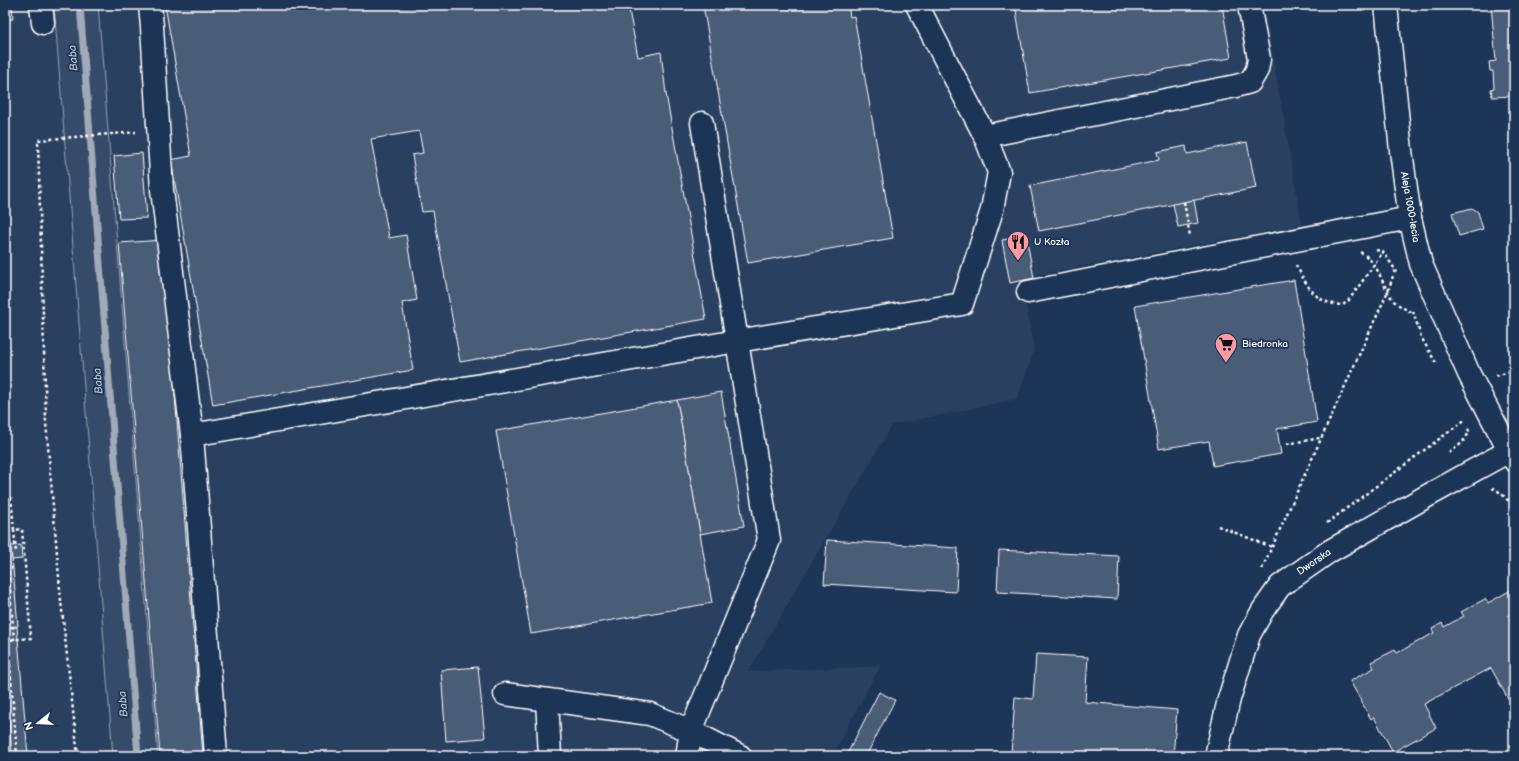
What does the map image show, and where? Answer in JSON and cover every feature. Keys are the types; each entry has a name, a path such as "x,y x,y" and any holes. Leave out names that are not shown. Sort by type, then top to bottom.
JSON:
{"street":[{"path":"150,5 162,190 192,435 216,756"},
{"path":"192,435 737,341 962,304 992,210 999,172 985,136 917,5"},
{"path":"985,136 1250,82 1257,70 1258,59 1249,5"},
{"name":"Aleja 1000-lecia","path":"1386,5 1401,151 1410,218 1421,264 1469,374 1512,452"},
{"path":"686,756 691,731 769,540 702,123"},
{"path":"1028,292 1410,218"},
{"name":"Dworska","path":"1216,756 1229,699 1249,635 1263,610 1280,586 1330,551 1429,494 1512,452"},
{"path":"505,694 650,714 691,731 740,756"},
{"path":"547,700 550,756"}],"path":[{"path":"78,756 61,601 46,422 38,140 125,133"},
{"path":"1184,202 1191,241"},
{"path":"1369,248 1383,252 1398,273"},
{"path":"1362,249 1356,250 1365,255 1373,264 1394,302 1415,314 1412,308"},
{"path":"1293,259 1312,292 1318,298 1327,303 1343,304 1349,300 1373,264 1383,252"},
{"path":"1260,574 1320,438 1388,292 1395,269"},
{"path":"1492,378 1509,372 1514,365"},
{"path":"1449,453 1462,444 1469,433 1466,419"},
{"path":"1287,444 1320,438"},
{"path":"1491,488 1498,490 1514,509"},
{"path":"5,498 11,497 16,553"},
{"path":"1218,526 1272,547"},
{"path":"14,530 22,529 31,638 8,640 18,756"},
{"path":"5,530 14,640"},
{"path":"7,569 13,568"}],"shaded area":[{"path":"5,5 54,5 113,756 5,756"},
{"path":"54,5 98,5 158,756 113,756"},
{"path":"98,5 1264,5 1302,225 1021,278 1034,351 1017,399 892,425 748,672 880,666 832,756 158,756"}],"building":[{"path":"5,5 12,5 13,19 5,20"},
{"path":"165,5 628,5 638,57 661,52 666,94 706,319 460,362 433,211 422,212 412,155 423,153 419,131 371,139 389,238 406,235 417,300 402,303 413,370 213,405 171,160 191,156"},
{"path":"703,5 848,5 850,17 854,16 893,238 748,263"},
{"path":"1015,5 1222,5 1231,58 1030,93"},
{"path":"1491,5 1514,5 1514,96 1492,97 1491,89 1494,88 1493,71 1490,71 1489,62 1496,61"},
{"path":"1247,142 1256,188 1039,231 1030,186 1159,160 1157,152 1186,146 1187,154"},
{"path":"142,153 147,218 119,219 114,156"},
{"path":"1194,200 1198,223 1178,227 1173,204"},
{"path":"1472,208 1478,212 1483,229 1459,236 1452,213"},
{"path":"1026,236 1034,278 1010,283 1002,240"},
{"path":"163,240 203,756 160,756 119,243"},
{"name":"Biedronka","path":"1294,280 1317,422 1277,429 1281,454 1213,466 1209,441 1159,449 1135,306"},
{"path":"721,392 744,526 700,534 677,400"},
{"path":"677,400 712,603 531,634 496,431"},
{"path":"5,479 8,510 5,510"},
{"path":"5,511 8,511 18,626 9,627 5,585"},
{"path":"827,540 958,548 956,592 824,584"},
{"path":"21,545 22,559 12,560 11,546"},
{"path":"999,550 1119,556 1117,599 997,592"},
{"path":"1511,590 1514,595 1514,695 1508,699 1491,668 1424,704 1436,728 1393,752 1374,717 1371,719 1350,681 1374,668 1371,662 1395,650 1397,653 1434,633 1432,629 1442,623 1444,627 1464,616 1461,612 1485,599 1488,603"},
{"path":"17,627 28,756 12,756 5,668 5,628"},
{"path":"1036,654 1088,657 1085,702 1177,710 1173,756 1035,756 1011,754 1015,697 1033,699"},
{"path":"478,667 485,738 446,741 441,670"},
{"path":"879,692 895,700 866,756 846,756"}],"waterway":[{"name":"Baba","path":"80,5 138,756"}],"place":[{"name":"U Kozła","path":"1018,262"},
{"name":"Biedronka","path":"1226,364"}]}
